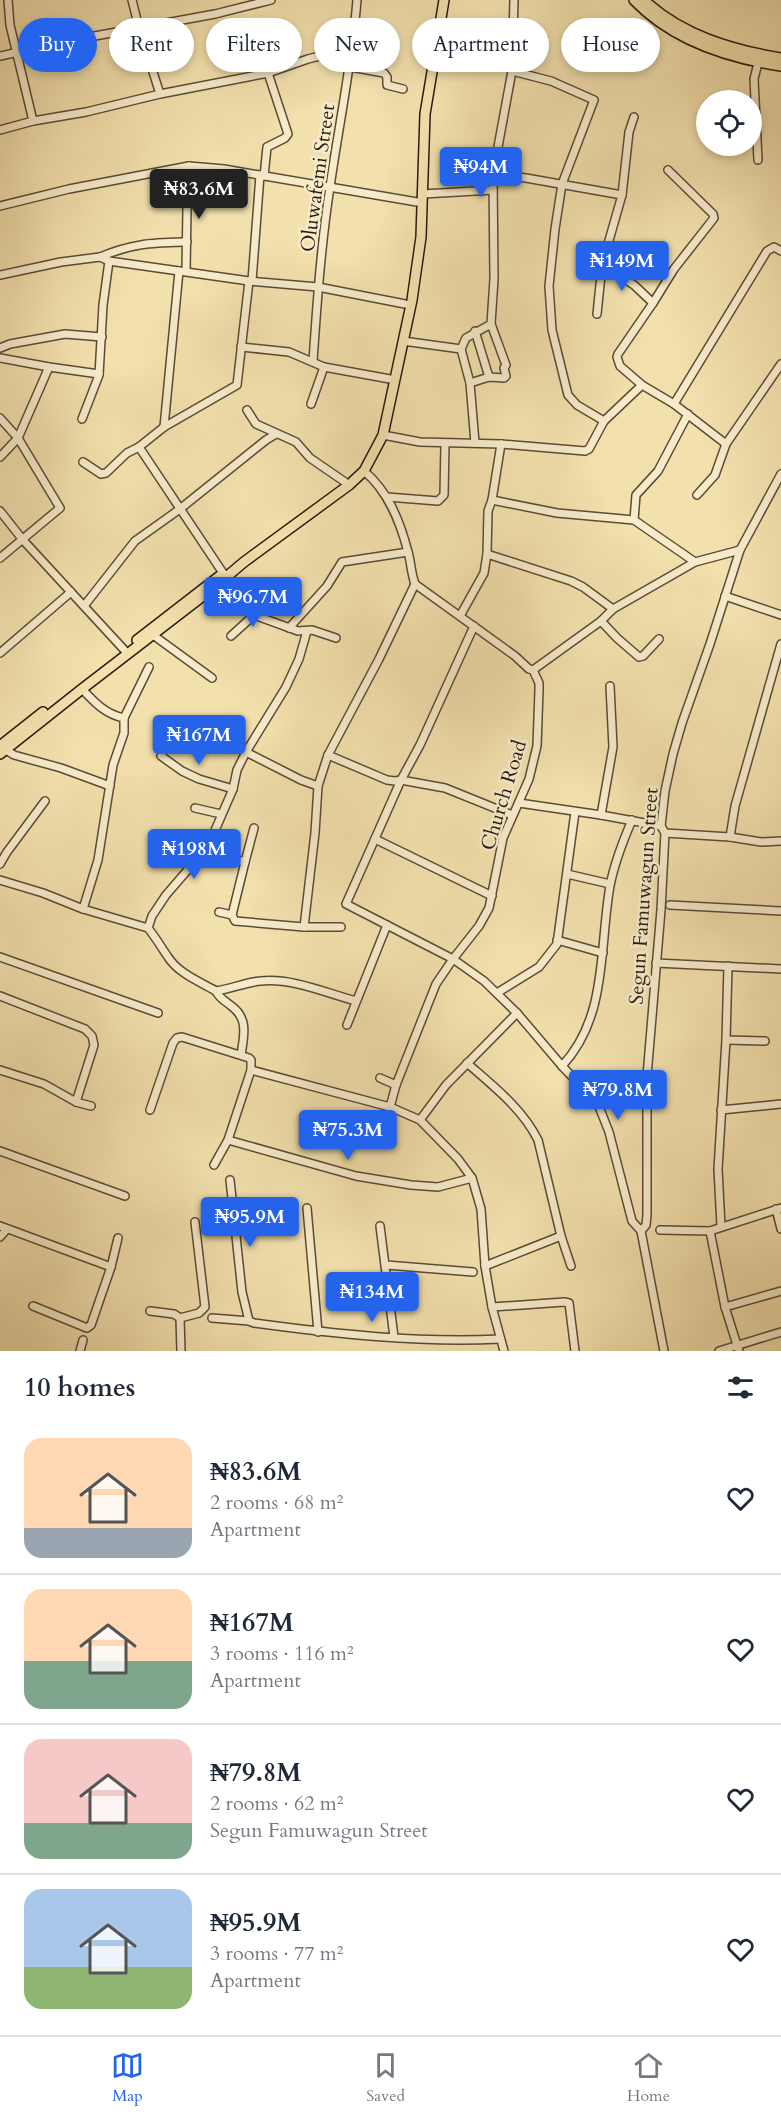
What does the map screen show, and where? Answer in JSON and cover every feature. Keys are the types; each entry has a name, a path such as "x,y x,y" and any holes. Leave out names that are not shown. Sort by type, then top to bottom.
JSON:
{"main road":[{"path":"421,150 418,119 440,0"},
{"path":"1,748 126,652 153,635 364,471 383,435 417,268 421,150 444,0"},
{"path":"634,0 656,20 722,53 759,58 781,58"},
{"path":"644,0 662,15 692,32 781,66"},
{"path":"1,748 82,689 223,573 316,507 361,466 375,440 390,378 414,254 420,198"}],"street":[{"path":"0,56 18,53 10,25 8,0"},
{"path":"132,0 136,18"},
{"path":"193,18 271,0"},
{"name":"Oluwafemi Street","path":"355,18 357,0"},
{"path":"513,18 514,0"},
{"path":"0,130 33,121 268,73 314,57"},
{"path":"758,160 753,79 759,58"},
{"path":"22,72 33,121"},
{"path":"153,72 160,94"},
{"name":"Oluwafemi Street","path":"313,361 318,287 329,188 350,72"},
{"path":"375,72 387,77 387,85 403,89"},
{"path":"470,383 489,377 504,378 506,376 504,368 506,365 491,324 494,279 493,174 512,72"},
{"path":"516,72 551,81 592,98 595,103 562,184 549,278 552,330 568,395 571,401 604,421"},
{"path":"83,462 104,474 127,453 140,447 164,427 237,385 267,147 288,134 268,73"},
{"path":"597,314 602,265 622,195 629,132 634,117"},
{"path":"0,206 69,189 189,166 224,169 329,188 420,198 493,190"},
{"path":"164,427 187,242 187,208 184,190 189,166"},
{"path":"668,170 713,214 714,218 674,269 617,357 620,366 642,385 674,404 726,444"},
{"path":"493,174 622,195"},
{"path":"0,275 61,262 100,257 131,246 187,242"},
{"path":"674,404 767,250 774,247 781,251"},
{"path":"100,257 109,261 250,281 318,287 405,304"},
{"path":"82,419 99,374 103,305 109,261"},
{"path":"602,265 622,277 653,303"},
{"path":"475,443 470,383 461,349 466,338 491,324"},
{"path":"475,331 489,377"},
{"path":"0,348 65,333 102,337"},
{"path":"403,341 461,349"},
{"path":"241,347 289,352 324,367 390,378"},
{"path":"0,358 49,368 99,374"},
{"path":"697,495 715,475 726,444 781,364"},
{"path":"311,404 324,367"},
{"path":"0,457 18,438 49,368"},
{"path":"383,435 445,444 501,444 585,451 589,449 604,421 642,385"},
{"path":"248,410 256,424 296,442 310,458 345,482"},
{"path":"634,520 636,495 658,471 688,414"},
{"path":"0,418 18,438 60,506 59,510 0,558"},
{"path":"84,606 135,541 276,434"},
{"path":"387,497 438,501 441,499 444,495 445,444"},
{"path":"460,616 481,580 487,554 488,511 492,500 501,444"},
{"path":"140,447 223,573"},
{"path":"304,927 318,786 328,755 379,659 415,584 408,552 387,497 376,481 364,471"},
{"name":"Segun Famuwagun Street","path":"641,1231 646,1225 647,1215 647,1076 665,833 661,826 665,791 673,754 740,550 781,474"},
{"path":"492,500 557,513 634,520 695,562"},
{"path":"0,511 23,540 126,652"},
{"path":"415,584 533,670 601,621 613,609 695,562 740,550"},
{"path":"289,628 327,586 342,562 408,552"},
{"path":"487,554 571,581 613,609"},
{"path":"212,589 254,615 289,628 320,632 336,638"},
{"path":"0,652 71,592"},
{"path":"725,596 781,615"},
{"path":"231,636 254,615"},
{"path":"601,621 639,657 643,656 658,639"},
{"path":"474,626 420,745 401,780 346,904 453,959 484,981 518,1012 562,1066 598,1104 603,1113 632,1221 641,1231 664,1351"},
{"path":"148,928 152,916 166,895 204,851 213,835 233,789 237,770 286,687 299,659 307,631"},
{"path":"153,635 212,678"},
{"path":"730,837 735,806 778,666 781,645"},
{"path":"83,909 98,860 115,758 124,733 124,718 148,667"},
{"name":"Church Road","path":"390,1107 396,1085 436,984 486,916 503,838 531,772 538,733 539,683 533,670"},
{"path":"601,815 614,747 610,686"},
{"path":"82,689 96,704 112,715 124,718"},
{"path":"170,735 161,756 182,771 199,779 233,789"},
{"path":"1,748 14,755 61,768 110,786"},
{"path":"246,752 283,772 318,786"},
{"path":"328,755 387,780 401,780 445,788 512,815"},
{"path":"0,864 45,801"},
{"path":"519,803 661,826"},
{"path":"195,808 221,813"},
{"path":"496,993 539,967 552,953 557,940 575,812"},
{"path":"562,1066 584,1036 595,1009 610,884 621,846 632,820"},
{"path":"254,828 232,915 235,921 304,927 341,927"},
{"path":"665,833 730,837 761,842 781,841"},
{"path":"375,839 492,896"},
{"path":"204,851 245,862"},
{"path":"567,874 610,884"},
{"path":"0,880 43,893 83,909 148,928 161,944 168,958 193,979 216,991 219,997 238,1010 244,1023 241,1055"},
{"path":"670,905 781,911"},
{"path":"219,912 232,915"},
{"path":"347,1025 387,925"},
{"path":"557,940 603,954"},
{"path":"0,957 158,1013"},
{"path":"656,963 781,969"},
{"path":"721,1226 718,1169 728,966"},
{"path":"216,991 261,981 273,981 304,986 356,1001"},
{"path":"0,996 85,1029 92,1036 94,1045 76,1102"},
{"path":"420,1120 446,1085 518,1012"},
{"path":"150,1110 177,1038 182,1037 251,1060 251,1070 228,1140 214,1165"},
{"path":"726,1040 765,1041"},
{"path":"467,1062 508,1099 531,1125 538,1140 561,1236 571,1266"},
{"path":"0,1070 44,1084 76,1102 91,1106"},
{"path":"251,1070 390,1107 420,1120 458,1159 472,1178 482,1209 484,1266 504,1351"},
{"path":"380,1078 396,1085"},
{"path":"721,1110 781,1105"},
{"path":"228,1140 356,1176 400,1184 438,1187 472,1178"},
{"path":"0,1151 125,1196"},
{"path":"230,1180 242,1292 249,1321"},
{"path":"307,1208 318,1332"},
{"path":"660,1230 710,1231 779,1208 781,1229"},
{"path":"150,1311 174,1314 180,1318 199,1313 205,1307 195,1222"},
{"path":"380,1226 394,1337"},
{"path":"0,1238 4,1227 111,1267"},
{"path":"710,1231 724,1307 739,1348"},
{"path":"484,1266 561,1236"},
{"path":"33,1306 87,1328 91,1325 111,1267 118,1238"},
{"path":"386,1265 472,1272"},
{"path":"724,1307 781,1291"},
{"path":"492,1307 569,1303 575,1351"},
{"path":"180,1318 181,1351"},
{"path":"212,1318 249,1321 318,1332 467,1341 500,1340"},
{"path":"719,1351 739,1348 781,1332"},
{"path":"80,1351 83,1340"}]}
